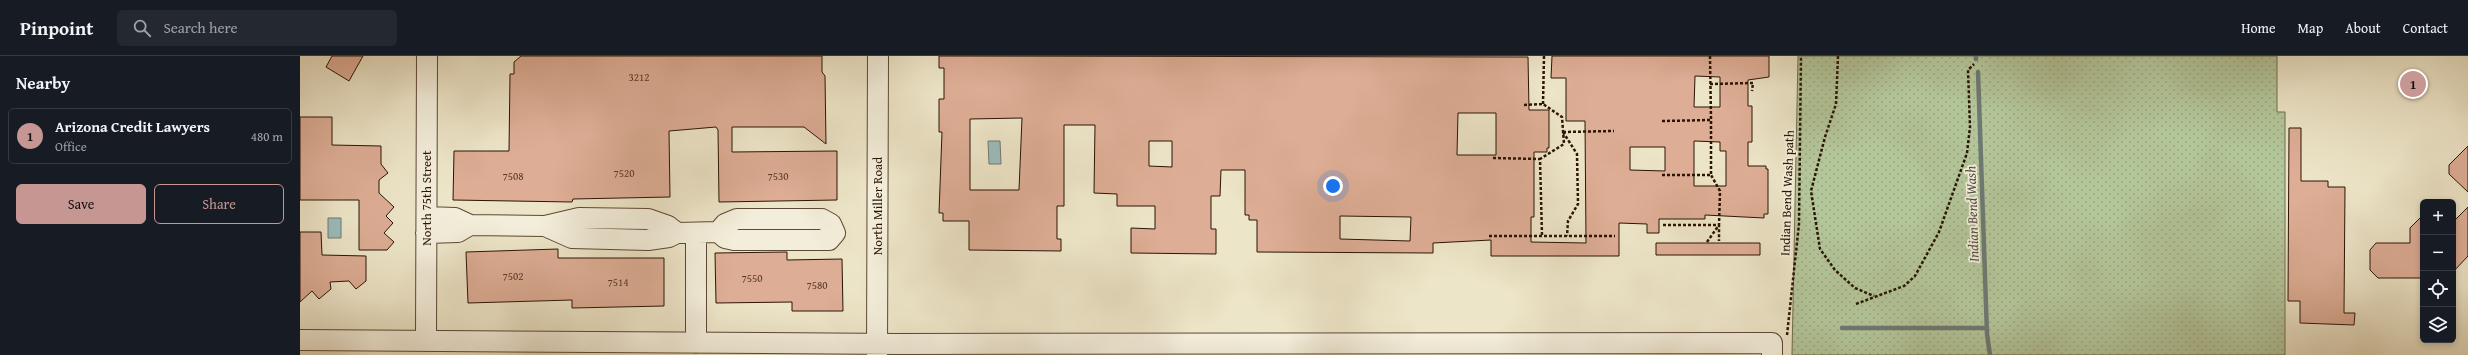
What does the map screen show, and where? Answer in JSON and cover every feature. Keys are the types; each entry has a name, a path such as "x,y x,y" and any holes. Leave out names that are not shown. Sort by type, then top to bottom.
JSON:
{"street":[{"name":"North 75th Street","path":"426,340 427,56"},
{"name":"North Miller Road","path":"876,350 878,56"},
{"path":"426,225 458,232 470,225 545,226 579,218 648,219 686,233 718,232 725,238 734,240 829,240 835,232 831,224 822,219 737,219 725,224 718,232"},
{"path":"686,233 696,343"},
{"path":"300,340 696,343 876,350 1777,346"}],"path":[{"path":"1543,104 1544,56"},
{"path":"1710,56 1711,175 1720,191 1719,241"},
{"name":"Indian Bend Wash path","path":"1777,346 1799,224 1801,56"},
{"path":"1838,56 1836,104 1825,137 1811,191 1820,249 1835,270 1855,288 1874,296"},
{"path":"1856,304 1904,286 1915,276 1939,232 1967,153 1970,127 1968,70 1974,64"},
{"path":"1710,84 1753,83 1752,90"},
{"path":"1493,158 1540,159 1564,144 1562,117 1543,104 1524,105"},
{"path":"1662,121 1711,120"},
{"path":"1563,132 1614,131"},
{"path":"1563,132 1577,154 1578,204 1568,221 1567,236"},
{"path":"1540,159 1542,236"},
{"path":"1662,175 1711,175"},
{"path":"1664,225 1719,225"},
{"path":"1708,242 1719,225"},
{"path":"1489,236 1614,236"}],"green space":[{"path":"1798,56 2277,56 2277,112 2285,112 2285,355 1792,355"}],"water":[{"path":"988,141 1000,141 1001,164 989,164"},
{"path":"328,218 341,218 341,238 328,238"}],"building":[{"path":"332,56 363,56 349,81 326,67"},
{"path":"521,56 822,56 822,72 825,76 826,144 804,127 732,127 732,152 837,151 837,200 719,202 718,130 716,127 669,131 670,197 573,199 572,202 453,200 454,151 509,151 510,74 514,74 514,62"},
{"path":"939,56 1528,57 1529,110 1549,110 1549,148 1547,148 1547,152 1534,152 1534,217 1531,217 1531,242 1586,243 1585,121 1566,121 1566,78 1551,78 1552,56 1769,56 1769,77 1748,80 1748,106 1752,106 1752,142 1748,142 1748,166 1766,166 1766,169 1768,169 1768,214 1764,214 1764,218 1705,215 1705,219 1659,219 1659,233 1647,233 1647,224 1619,223 1619,256 1491,256 1491,240 1433,243 1433,253 1257,252 1257,220 1249,220 1249,215 1245,215 1245,170 1221,170 1220,196 1211,196 1211,229 1216,229 1216,254 1131,253 1131,228 1155,229 1155,206 1117,206 1117,194 1094,193 1095,125 1064,125 1064,206 1057,206 1057,239 1061,239 1061,251 969,250 969,221 943,221 943,213 939,213 942,132 939,132 939,99 944,99 944,68 939,68","holes":["1695,76 1720,77 1720,107 1694,107","1458,113 1496,113 1496,155 1457,155","1022,118 1019,190 970,190 970,119","1149,141 1172,141 1172,167 1149,166","1694,141 1720,142 1720,151 1726,151 1726,186 1694,186","1630,147 1665,147 1665,171 1630,170","1340,216 1411,217 1410,241 1340,239"]},
{"path":"300,117 332,117 332,145 381,146 381,164 388,173 379,180 379,193 394,207 386,216 393,223 384,233 394,242 387,250 359,250 359,200 300,200"},
{"path":"2289,128 2301,128 2301,181 2328,181 2328,187 2345,187 2344,313 2355,313 2354,325 2300,323 2300,301 2288,301"},
{"path":"2468,146 2468,192 2449,174 2449,165"},
{"path":"2468,207 2468,256 2456,269 2456,235 2456,219"},
{"path":"2420,218 2420,278 2378,278 2370,270 2370,250 2376,243 2410,243 2410,228"},
{"path":"300,232 321,232 322,255 366,256 366,281 356,289 349,281 330,282 331,289 319,299 312,291 300,302"},
{"path":"1656,243 1760,243 1760,255 1656,255"},
{"path":"558,249 558,258 664,258 664,306 572,308 572,300 468,303 466,252"},
{"path":"787,252 787,260 842,259 843,311 792,311 792,302 716,303 715,253"}],"waterway":[{"name":"Indian Bend Wash","path":"1978,72 1987,334 1990,355"},
{"path":"1842,328 1987,328"}],"place":[{"name":"Arizona Credit Lawyers","path":"2413,84"}]}
